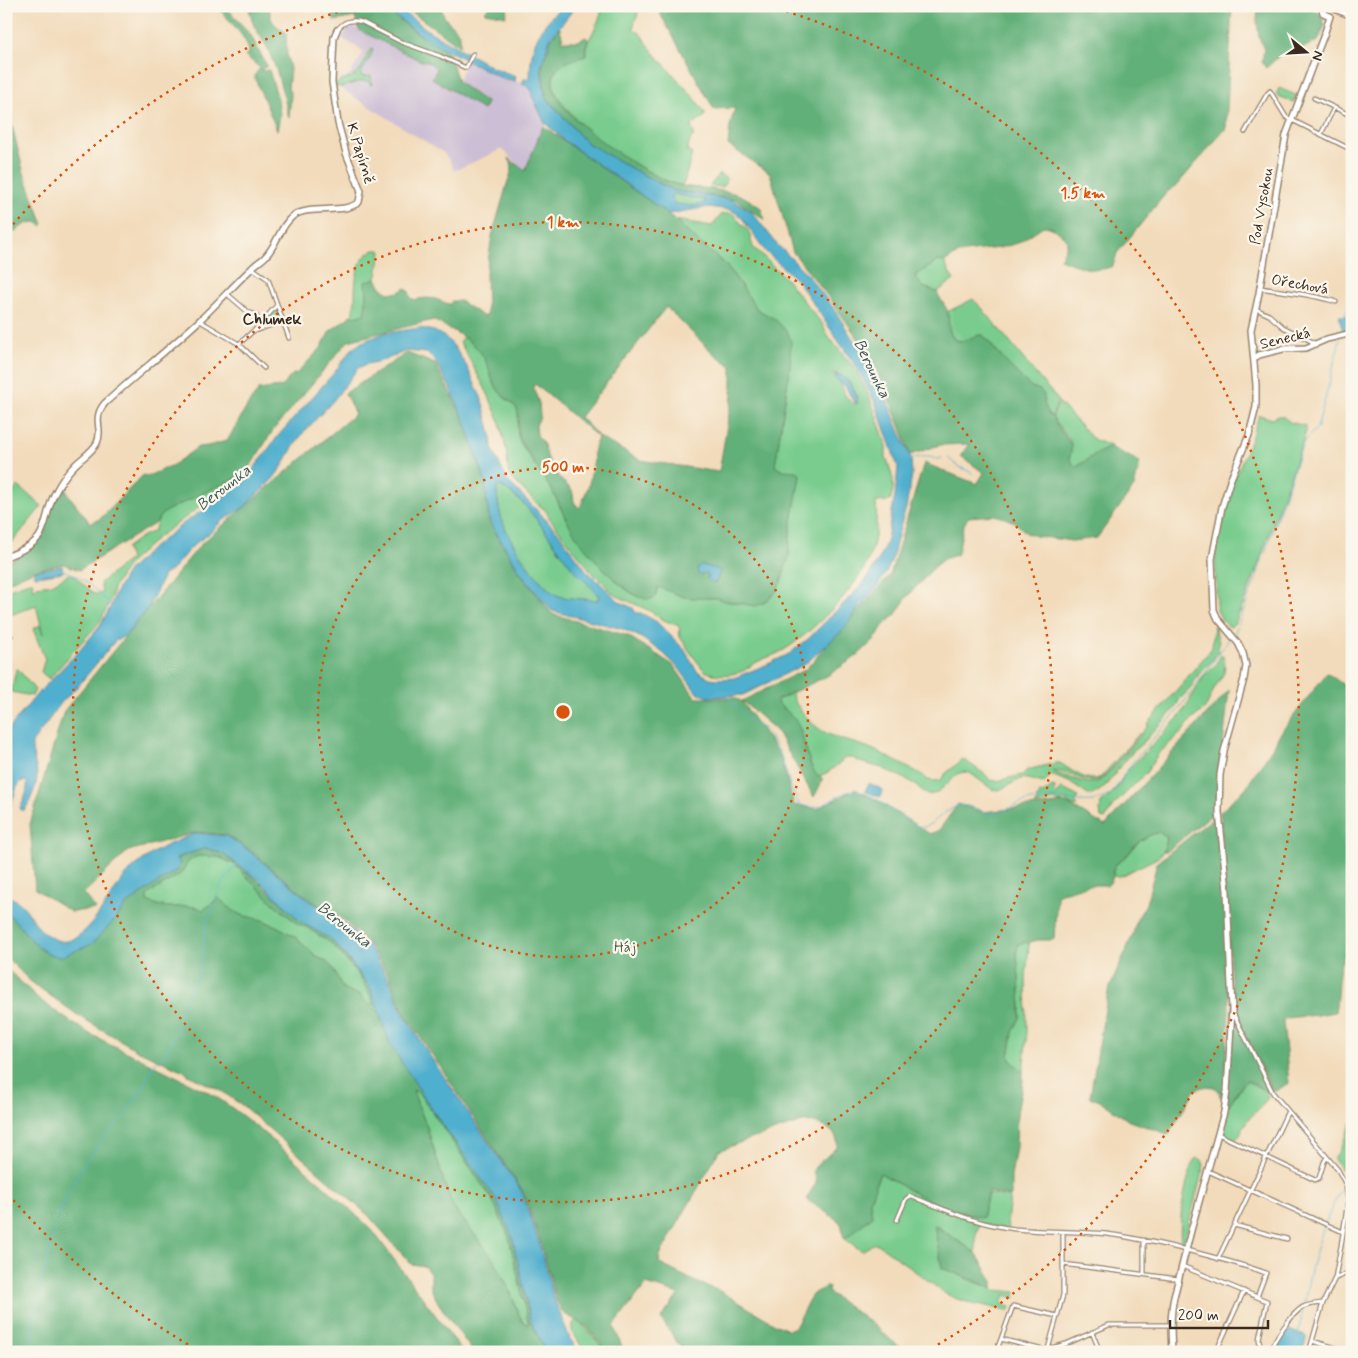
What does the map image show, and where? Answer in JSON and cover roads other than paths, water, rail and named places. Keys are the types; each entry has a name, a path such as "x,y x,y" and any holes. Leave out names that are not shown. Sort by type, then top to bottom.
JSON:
{"street":[{"path":"1321,6 1323,13 1330,16 1335,14 1337,8 1352,16"},
{"name":"Pod Vysokou","path":"1172,1352 1172,1305 1224,1112 1232,1010 1226,891 1219,812 1220,784 1224,751 1246,666 1244,653 1218,619 1214,610 1212,560 1222,507 1230,481 1249,435 1256,407 1251,330 1286,135 1330,16"},
{"path":"337,30 341,25 351,20 362,22 401,42 466,68 474,54"},
{"name":"K Papírně","path":"6,557 27,547 42,532 52,499 61,484 70,470 98,441 98,420 101,407 200,320 264,258 272,250 287,222 294,216 306,211 354,206 360,200 361,192 346,153 338,123 332,82 334,37 337,30"},
{"path":"1245,132 1268,91 1271,92 1286,117 1346,147 1352,148"},
{"path":"1314,98 1350,116 1352,109"},
{"path":"1321,134 1334,108"},
{"path":"252,268 268,279 289,338"},
{"name":"Ořechová","path":"1260,288 1320,297 1336,302"},
{"path":"226,293 248,312 256,315 259,324"},
{"path":"239,344 277,306"},
{"path":"1256,309 1269,315 1283,326 1314,344"},
{"path":"200,320 239,344 264,368"},
{"path":"252,332 283,321"},
{"name":"Senecká","path":"1254,359 1259,355 1283,349 1306,348 1352,333"},
{"path":"1232,1010 1273,1093 1338,1170 1346,1185 1348,1201 1336,1278 1323,1303 1309,1352"},
{"path":"1218,1259 1288,1111"},
{"path":"1218,1134 1315,1180 1319,1178 1327,1157"},
{"path":"1208,1171 1343,1232"},
{"path":"897,1220 906,1199 910,1196 977,1222 1037,1231 1106,1234 1144,1240 1266,1273 1257,1296"},
{"path":"1234,1225 1287,1239"},
{"path":"1048,1351 1062,1295 1063,1232"},
{"path":"1144,1240 1144,1274"},
{"path":"1063,1264 1178,1279"},
{"path":"1182,1266 1267,1301 1259,1339 1261,1352"},
{"path":"1336,1278 1352,1271"},
{"path":"1216,1352 1244,1291"},
{"path":"1269,1352 1278,1334 1299,1309 1323,1303"},
{"path":"996,1352 1013,1306 1057,1316"},
{"path":"1001,1339 1048,1351 1109,1325 1172,1325"},
{"path":"1092,1332 1100,1352"},
{"path":"1312,1341 1344,1350 1352,1349"}],"water":[{"path":"382,6 396,6 429,31 493,68 516,76 515,81 505,80 426,39"},
{"path":"562,6 576,6 550,39 541,67 545,97 587,143 675,191 733,200 751,211 777,244 806,273 832,306 866,357 878,379 911,459 912,475 906,508 892,559 877,587 841,632 805,664 743,695 709,697 697,693 678,667 662,652 640,637 623,629 552,611 534,590 520,572 490,521 485,482 480,465 464,419 450,388 435,361 427,353 406,351 358,368 333,401 303,433 273,479 243,508 222,521 196,543 172,570 164,575 149,606 126,635 114,642 78,686 61,703 32,743 37,775 35,789 25,810 21,810 20,808 26,794 27,781 21,781 17,787 6,820 6,735 38,693 80,650 100,626 128,571 150,550 184,523 246,479 278,436 333,374 351,350 362,342 385,333 420,328 434,331 445,337 453,345 466,365 481,397 491,433 492,448 507,480 558,532 586,570 620,602 633,608 636,613 641,613 657,622 684,649 697,671 710,678 734,678 789,654 808,639 868,577 886,543 898,467 875,402 857,368 798,281 766,252 742,218 736,213 730,210 709,207 668,214 565,141 545,123 532,96 531,89 522,83 524,79 530,80 531,57 537,39 553,15","holes":["673,194 705,200 705,203 694,206 675,204 671,197","499,486 523,503 573,569 599,595 598,600 559,596 545,586 537,577 515,547 504,525 498,499 497,488"]},
{"path":"1339,316 1352,316 1351,330 1343,331"},
{"path":"835,374 844,378 851,385 858,403 854,402 845,386 835,378"},
{"path":"701,565 720,570 716,583 707,579 708,575 706,572 701,575 698,574 697,568"},
{"path":"62,566 63,572 36,576 33,574 34,571"},
{"path":"869,783 883,790 880,797 865,791"},
{"name":"Berounka","path":"197,833 226,836 248,850 309,900 341,920 368,945 389,980 401,1009 432,1059 521,1190 538,1238 554,1298 570,1339 579,1352 546,1352 531,1322 512,1236 496,1199 433,1111 390,1044 370,987 332,940 301,922 259,880 223,854 206,848 176,858 180,863 178,869 126,905 92,944 60,957 48,954 38,947 6,911 6,894 22,905 36,925 50,937 67,941 77,937 87,929 125,876 139,863 160,849"},
{"path":"1289,1330 1307,1337 1302,1352 1278,1352 1279,1344"}],"waterway":[{"path":"524,78 529,81"},
{"path":"1345,318 1352,300"},
{"path":"1233,635 1255,581 1302,446 1305,440 1317,428 1340,339"},
{"path":"911,459 918,457 942,458"},
{"path":"948,458 972,473"},
{"path":"62,570 83,580 111,606"},
{"path":"728,697 749,721 765,729 780,753 791,788 799,804 816,807 842,794 856,791 873,797 909,821 924,827 933,823 952,808 963,805 992,815 1032,800 1044,798 1079,801 1104,798 1112,793 1132,763 1180,708 1230,638"},
{"path":"125,1115 146,1082 156,1061 163,1058 174,1038 185,1002 199,974 207,920 214,909 220,887 237,864"},
{"path":"30,1352 41,1287 53,1234 63,1204 77,1176 89,1158 123,1118"},
{"path":"1304,1305 1318,1244 1329,1214 1343,1186"},
{"path":"1298,1335 1303,1309"}],"district":[{"name":"Chlumek","path":"272,318"}],"park label":[{"name":"Háj","path":"625,947"}]}
